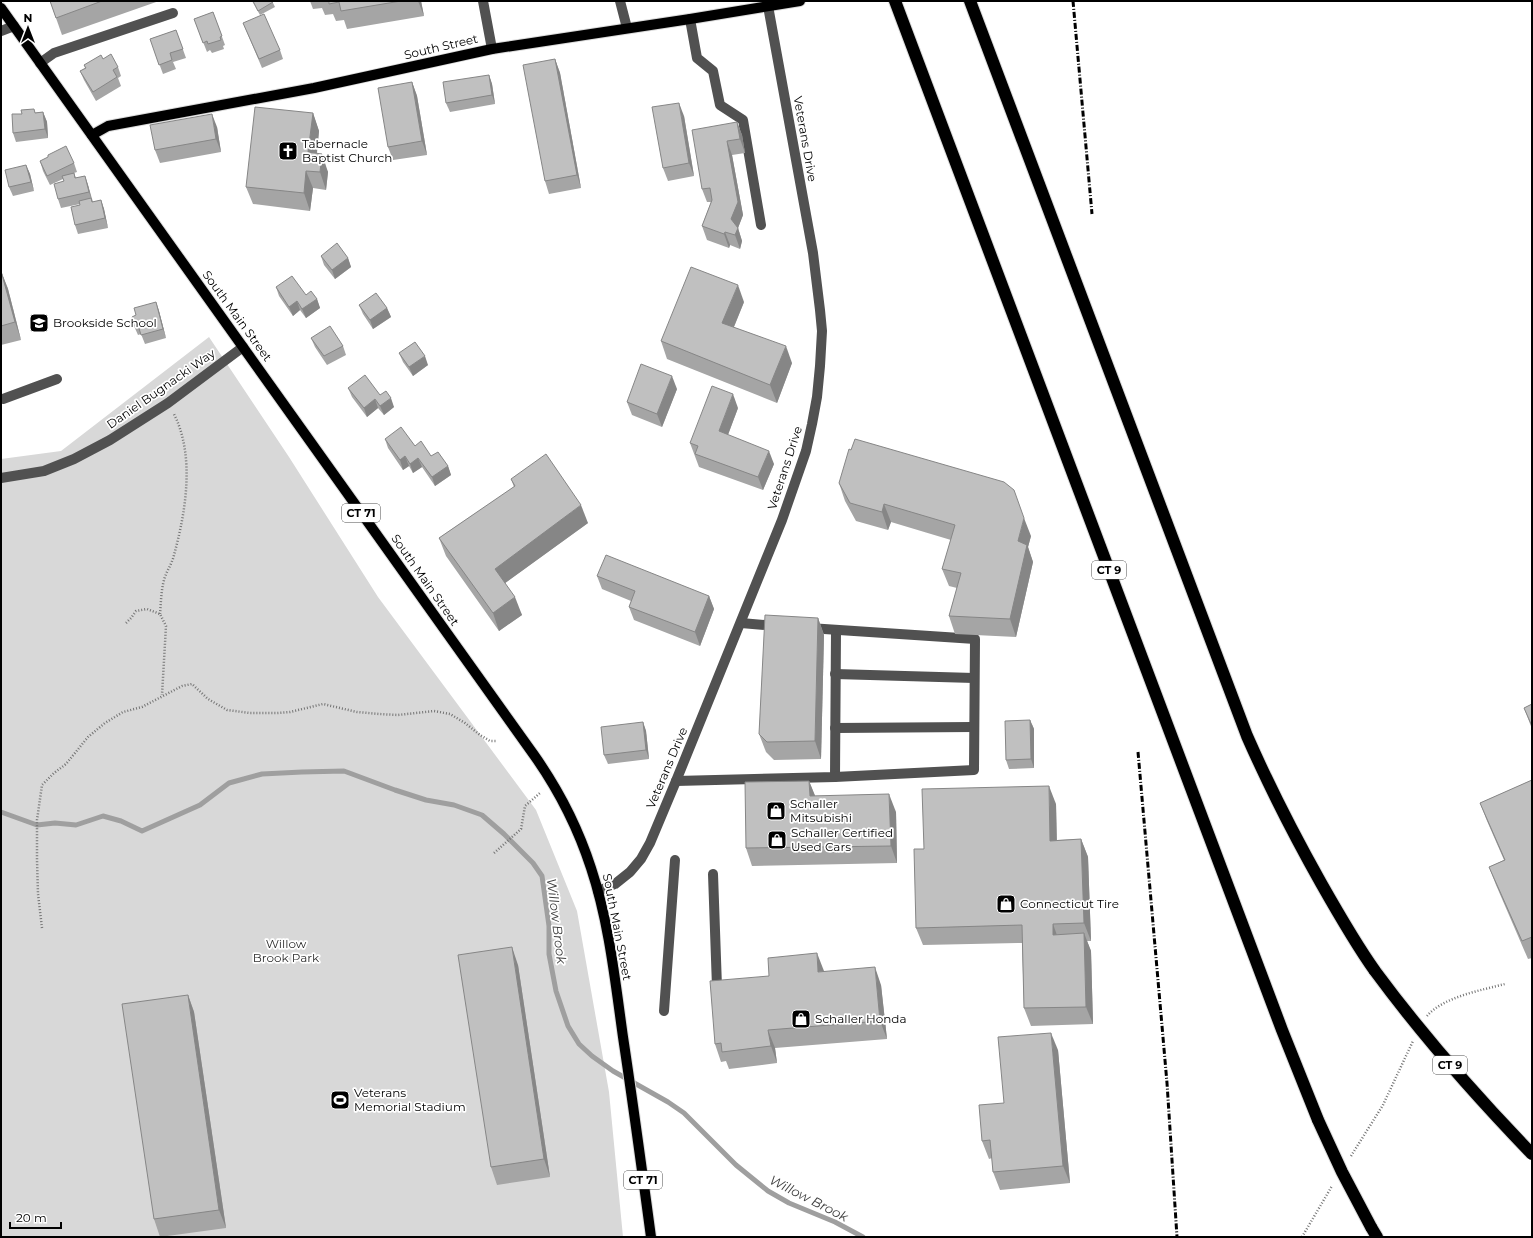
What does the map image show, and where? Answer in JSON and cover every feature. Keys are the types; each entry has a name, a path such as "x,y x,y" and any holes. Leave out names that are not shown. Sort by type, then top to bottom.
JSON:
{"highway":[{"name":"CT 9","path":"895,1 1282,1030 1318,1120 1342,1172 1374,1232"},
{"name":"CT 9","path":"971,4 1247,736 1266,778 1299,845 1375,971 1438,1052 1532,1154"}],"main road":[{"name":"South Street","path":"92,135 108,126 314,88 492,49 800,1"},
{"name":"South Main Street","path":"1,8 541,765 559,796 580,838 598,891 610,954 627,1061 651,1237"}],"street":[{"path":"483,1 492,49"},
{"path":"620,1 627,28"},
{"name":"Veterans Drive","path":"598,891 615,884 630,872 641,859 650,843 782,520 806,451 817,397 822,331 818,284 768,6"},
{"path":"40,62 54,53 173,13"},
{"path":"690,19 697,58 713,71 720,105 743,120 761,225"},
{"path":"1,31 14,26"},
{"name":"Daniel Bugnacki Way","path":"1,478 44,471 74,459 110,440 168,403 243,347"},
{"path":"3,399 57,379"},
{"path":"676,781 835,777 974,770 973,727 975,638 740,623"},
{"path":"835,777 836,630"},
{"path":"835,674 974,678"},
{"path":"835,728 973,727"},
{"path":"664,1011 675,860"},
{"path":"712,874 717,987"}],"path":[{"path":"162,696 166,626 160,614 164,580 174,556 180,526 187,474 183,439 179,424 168,403"},
{"path":"126,622 136,611 147,609 160,614"},
{"path":"42,928 38,894 37,820 42,785 66,764 88,737 105,723 123,712 142,707 182,686 192,684 208,699 227,710 250,714 290,712 323,704 357,712 398,716 434,711 450,714 465,723 480,735 490,740 496,740"},
{"path":"494,853 521,829 525,806 540,793"},
{"path":"1426,1018 1434,1009 1447,1002 1505,984"},
{"path":"1348,1161 1381,1110 1414,1038"},
{"path":"1302,1237 1336,1180"}],"green space":[{"name":"Willow Brook Park","path":"209,337 289,457 378,597 536,810 577,911 609,1092 623,1237 1,1237 1,459 61,451"}],"building":[{"path":"50,1 102,1 56,18"},
{"path":"253,1 272,1 273,2 258,11"},
{"path":"329,1 401,1 341,11 339,2 329,4"},
{"path":"213,12 222,36 220,37 221,40 208,44 207,41 203,43 194,19"},
{"path":"264,14 280,50 259,59 243,23"},
{"path":"176,30 183,49 170,53 172,60 159,65 150,39"},
{"path":"111,54 118,67 113,70 117,77 93,92 80,71 86,68 84,65 101,55 103,59"},
{"path":"555,59 577,175 545,181 523,65"},
{"path":"489,75 492,95 446,103 443,82"},
{"path":"412,82 422,141 388,147 378,88"},
{"path":"679,103 689,163 663,168 652,107"},
{"name":"Tabernacle Baptist Church","path":"255,107 313,113 308,152 322,154 320,172 306,171 304,193 246,187"},
{"path":"34,109 35,113 43,112 45,129 13,133 12,114 22,114 21,110"},
{"path":"212,114 216,139 155,150 150,125"},
{"path":"737,122 740,139 727,141 738,202 731,219 738,228 735,235 725,232 724,234 702,226 712,200 710,188 702,189 692,130"},
{"path":"66,146 74,163 47,176 40,161"},
{"path":"26,165 31,182 9,187 5,170"},
{"path":"74,173 75,178 85,176 89,192 58,199 54,184 64,181 62,176"},
{"path":"91,198 92,202 101,200 105,218 75,225 71,207 80,205 79,201"},
{"path":"337,243 348,258 332,270 321,256"},
{"path":"691,267 738,285 722,323 786,346 770,385 661,341"},
{"path":"1,271 15,322 1,326"},
{"path":"292,276 306,295 311,291 317,299 302,309 297,301 289,307 276,287"},
{"path":"376,293 387,308 370,320 359,305"},
{"path":"156,302 163,329 141,335 138,325 134,326 132,317 136,315 134,308"},
{"path":"330,326 343,346 324,356 311,338"},
{"path":"415,342 425,356 409,367 399,353"},
{"path":"641,364 672,376 657,414 627,402"},
{"path":"365,375 380,395 386,391 391,398 380,406 375,399 364,408 348,388"},
{"path":"712,386 733,394 719,431 769,451 758,477 695,454 698,446 690,443"},
{"path":"401,427 415,446 421,441 431,456 438,452 448,466 432,477 418,458 410,464 405,456 400,460 385,439"},
{"path":"855,439 1004,482 1014,490 1024,518 1018,541 1027,545 1010,619 949,616 961,573 942,569 955,525 884,504 882,512 850,503 839,483 849,449 851,450"},
{"path":"546,454 581,505 495,569 515,597 493,613 439,538 515,486 511,479"},
{"path":"606,555 709,596 695,632 629,607 635,591 597,576"},
{"path":"765,615 818,618 815,741 767,742 759,734"},
{"path":"1532,704 1532,726 1524,708"},
{"path":"1030,720 1031,759 1006,760 1005,721"},
{"path":"643,722 646,750 604,755 601,727"},
{"path":"1532,780 1532,937 1522,941 1489,867 1505,860 1480,803"},
{"path":"809,781 810,796 889,794 891,846 746,848 745,782"},
{"name":"Connecticut Tire","path":"1049,786 1050,841 1081,839 1084,923 1053,924 1053,935 1084,933 1086,1007 1024,1008 1022,925 916,928 914,849 924,849 922,789"},
{"path":"512,947 544,1159 491,1167 458,955"},
{"name":"Schaller Honda","path":"817,953 818,972 875,967 880,1021 768,1030 771,1046 722,1052 721,1043 715,1044 710,981 769,976 768,958"},
{"path":"188,995 219,1210 154,1219 122,1004"},
{"path":"1051,1033 1063,1166 993,1172 990,1140 982,1141 979,1105 1004,1103 998,1037"}],"waterway":[{"name":"Willow Brook","path":"1,812 37,825 55,823 76,825 103,816 121,821 142,831 200,805 229,783 262,774 344,771 426,800 454,805 482,815 504,834 533,863 542,876 549,926 549,954 556,991 568,1026 579,1044 592,1056 613,1071 668,1102 684,1113 736,1165 768,1191 789,1203 835,1222 863,1237"}],"railway":[{"path":"1073,1 1092,214"},
{"path":"1138,752 1167,1083 1177,1237"}],"place":[{"name":"Tabernacle Baptist Church","path":"288,151"},
{"name":"Brookside School","path":"39,323"},
{"name":"Schaller Mitsubishi","path":"776,811"},
{"name":"Schaller Certified Used Cars","path":"777,840"},
{"name":"Connecticut Tire","path":"1006,904"},
{"name":"Schaller Honda","path":"801,1019"},
{"name":"Veterans Memorial Stadium","path":"340,1100"}]}
